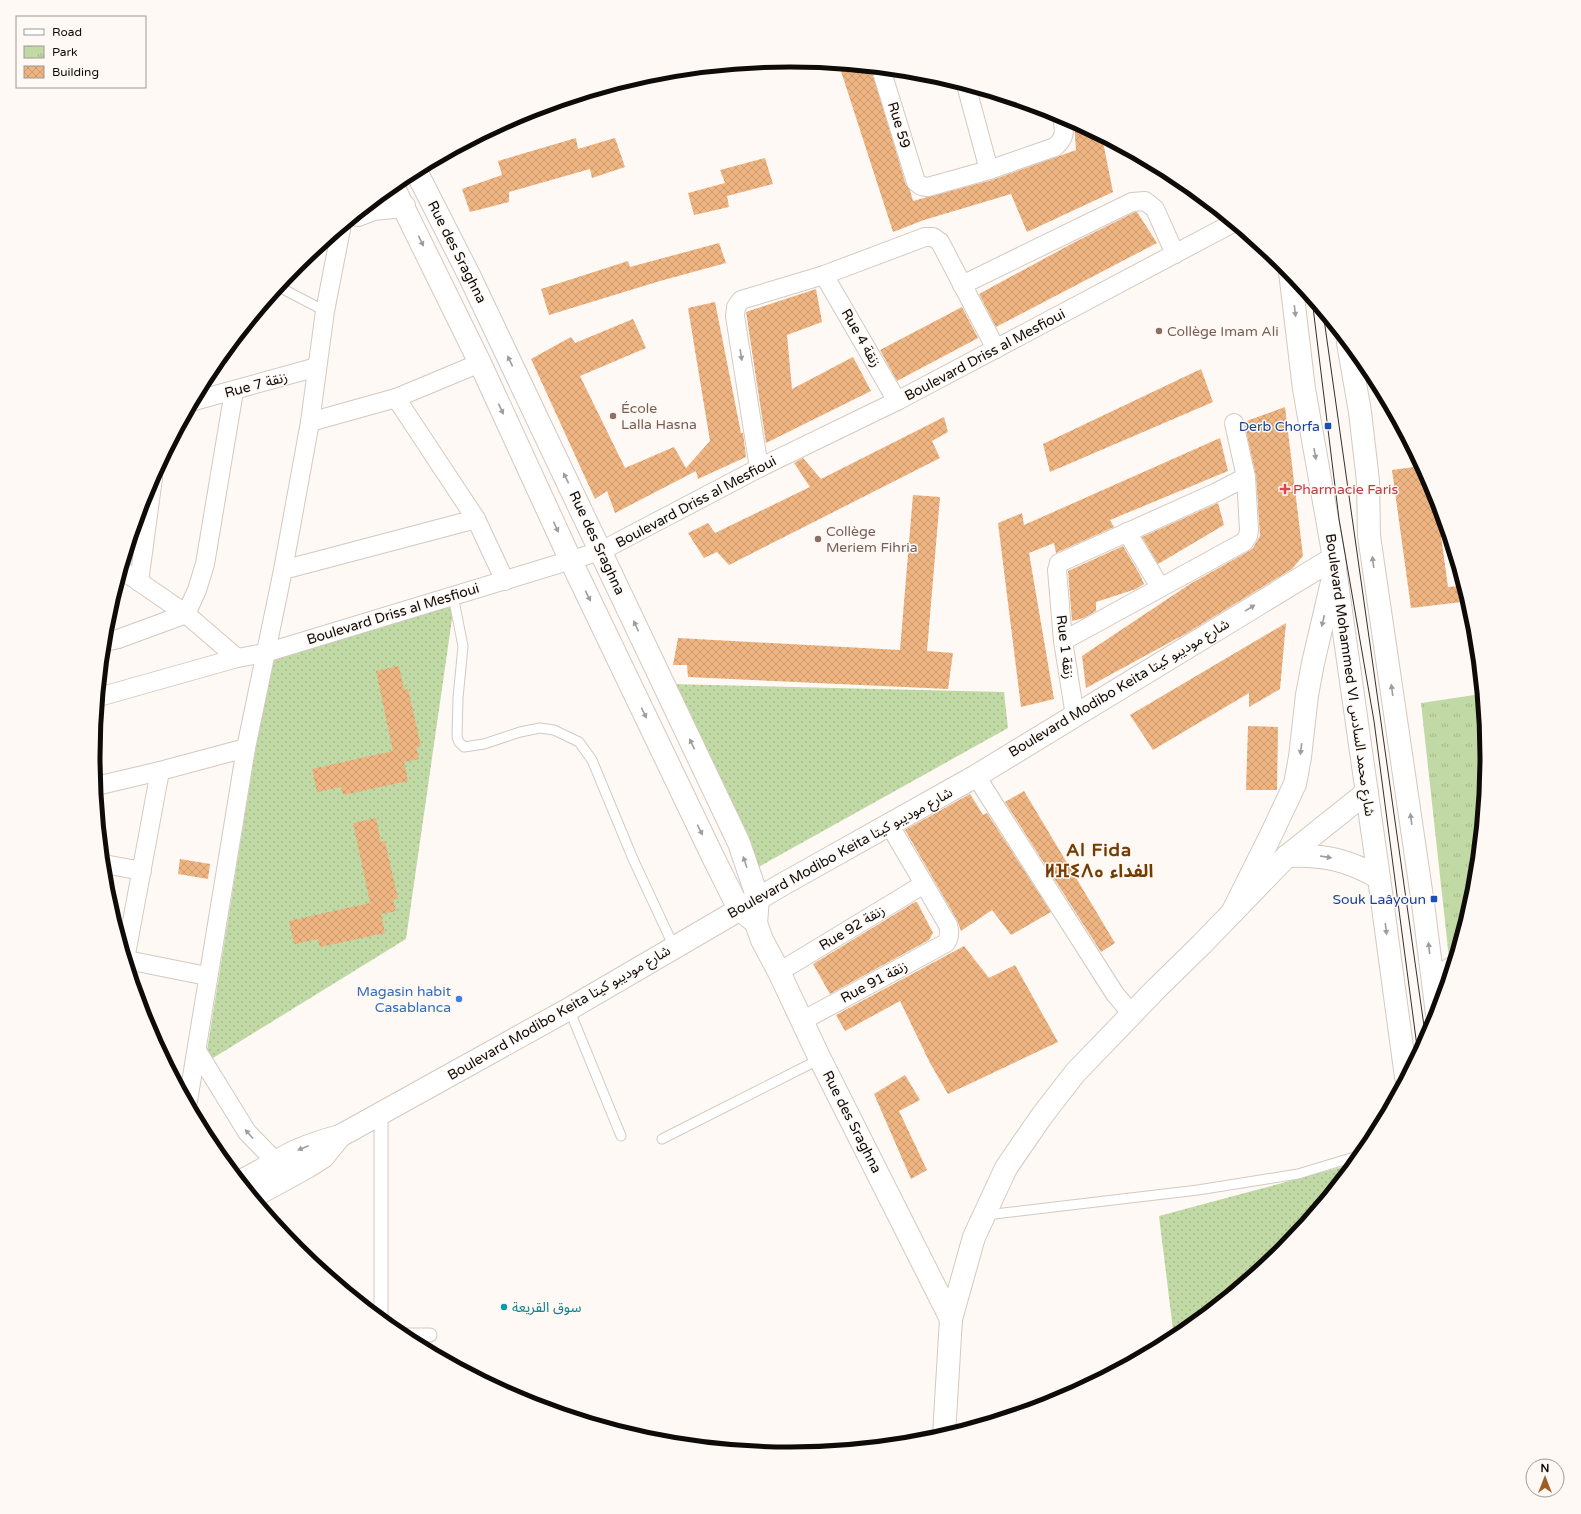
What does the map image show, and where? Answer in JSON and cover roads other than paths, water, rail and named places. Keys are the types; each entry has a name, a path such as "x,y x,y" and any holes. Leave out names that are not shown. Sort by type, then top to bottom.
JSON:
{"main road":[{"name":"Rue des Sraghna","path":"418,176 469,276 601,551 739,844 758,899 756,923 762,940 780,972 820,1059 951,1319"},
{"name":"Rue des Sraghna","path":"396,191 480,363 571,561 740,909 756,923"},
{"path":"370,210 404,206"},
{"name":"Boulevard Mohammed VI شارع محمد السادس","path":"1291,283 1304,389 1334,563 1380,878 1405,1070"},
{"path":"1350,354 1360,412 1368,481 1369,536 1423,903 1435,1002"},
{"path":"1232,913 1270,837 1294,784 1300,756 1307,695 1334,563"},
{"name":"Boulevard Modibo Keita شارع موديبو كيتا","path":"245,1179 276,1162 316,1143 340,1136 569,1009 740,909 976,776 1334,563"},
{"path":"944,1429 951,1319 974,1237 1006,1168 1041,1117 1076,1073 1132,1014 1287,856 1367,792"},
{"path":"1287,856 1306,855 1345,861 1363,868 1380,878"},
{"name":"Boulevard Modibo Keita شارع موديبو كيتا","path":"257,1194 323,1156 340,1136"}],"street":[{"name":"Rue 59","path":"882,73 916,182 921,186 928,187 989,170"},
{"path":"968,91 989,170 1055,147 1062,140 1064,132 1063,123"},
{"path":"962,285 1132,202 1144,201 1155,210 1175,254"},
{"name":"Boulevard Driss al Mesfioui","path":"103,696 237,658 265,652 601,551 759,468 897,401 1230,225"},
{"path":"189,1095 197,1051 207,976 246,748 283,570 310,422 317,367 340,235"},
{"path":"759,468 735,316 736,307 741,300 824,275 926,237 934,237 940,242 996,349"},
{"name":"Rue 4 زنقة","path":"824,275 897,401"},
{"path":"310,422 396,398 480,363"},
{"name":"Rue 7 زنقة","path":"201,399 317,367"},
{"path":"111,637 186,614 197,590 204,564 234,391"},
{"path":"396,398 476,519 505,581"},
{"path":"1063,640 1244,542 1248,536 1246,477 1234,423"},
{"path":"1160,587 1127,532 1217,492 1246,477"},
{"path":"139,582 150,501"},
{"path":"283,570 476,519"},
{"name":"Rue 1 زنقة","path":"1075,716 1063,640 1057,566 1063,560 1127,532"},
{"path":"126,573 186,614 237,658"},
{"path":"101,785 246,748"},
{"path":"127,947 160,771"},
{"path":"976,776 1115,994 1132,1014"},
{"path":"890,824 924,884"},
{"path":"109,865 142,871"},
{"name":"Rue 91 زنقة","path":"802,1021 946,943 949,938 950,931 948,925 924,884"},
{"name":"Rue 92 زنقة","path":"780,972 924,884"},
{"path":"132,961 207,976"},
{"path":"1432,978 1447,969"},
{"path":"197,1051 247,1132 276,1162"},
{"path":"381,1114 381,1312"},
{"path":"413,1335 430,1335"}],"lane":[{"path":"284,289 326,311"},
{"path":"453,596 463,646 458,698 459,742 464,747 484,744 520,732 540,728 554,730 579,742 592,760 630,852 674,947"},
{"path":"569,1009 621,1136"},
{"path":"662,1139 820,1059"},
{"path":"984,1215 1198,1190 1298,1174 1351,1158"}],"tram line":[{"path":"1313,307 1339,519 1374,721 1417,1045"},
{"path":"1324,320 1424,1029"}],"place":[{"name":"Collège Imam Ali","path":"1159,331"},
{"name":"École Lalla Hasna","path":"613,416"},
{"name":"Derb Chorfa","path":"1328,426"},
{"name":"Pharmacie Faris","path":"1285,489"},
{"name":"Collège Meriem Fihria","path":"818,539"},
{"name":"Souk Laâyoun","path":"1434,899"},
{"name":"Magasin habit Casablanca","path":"459,999"},
{"name":"سوق القريعة","path":"504,1307"}],"district":[{"name":"Al Fida ⵍⴼⵉⴷⴰ الفداء","path":"1099,860"}]}
